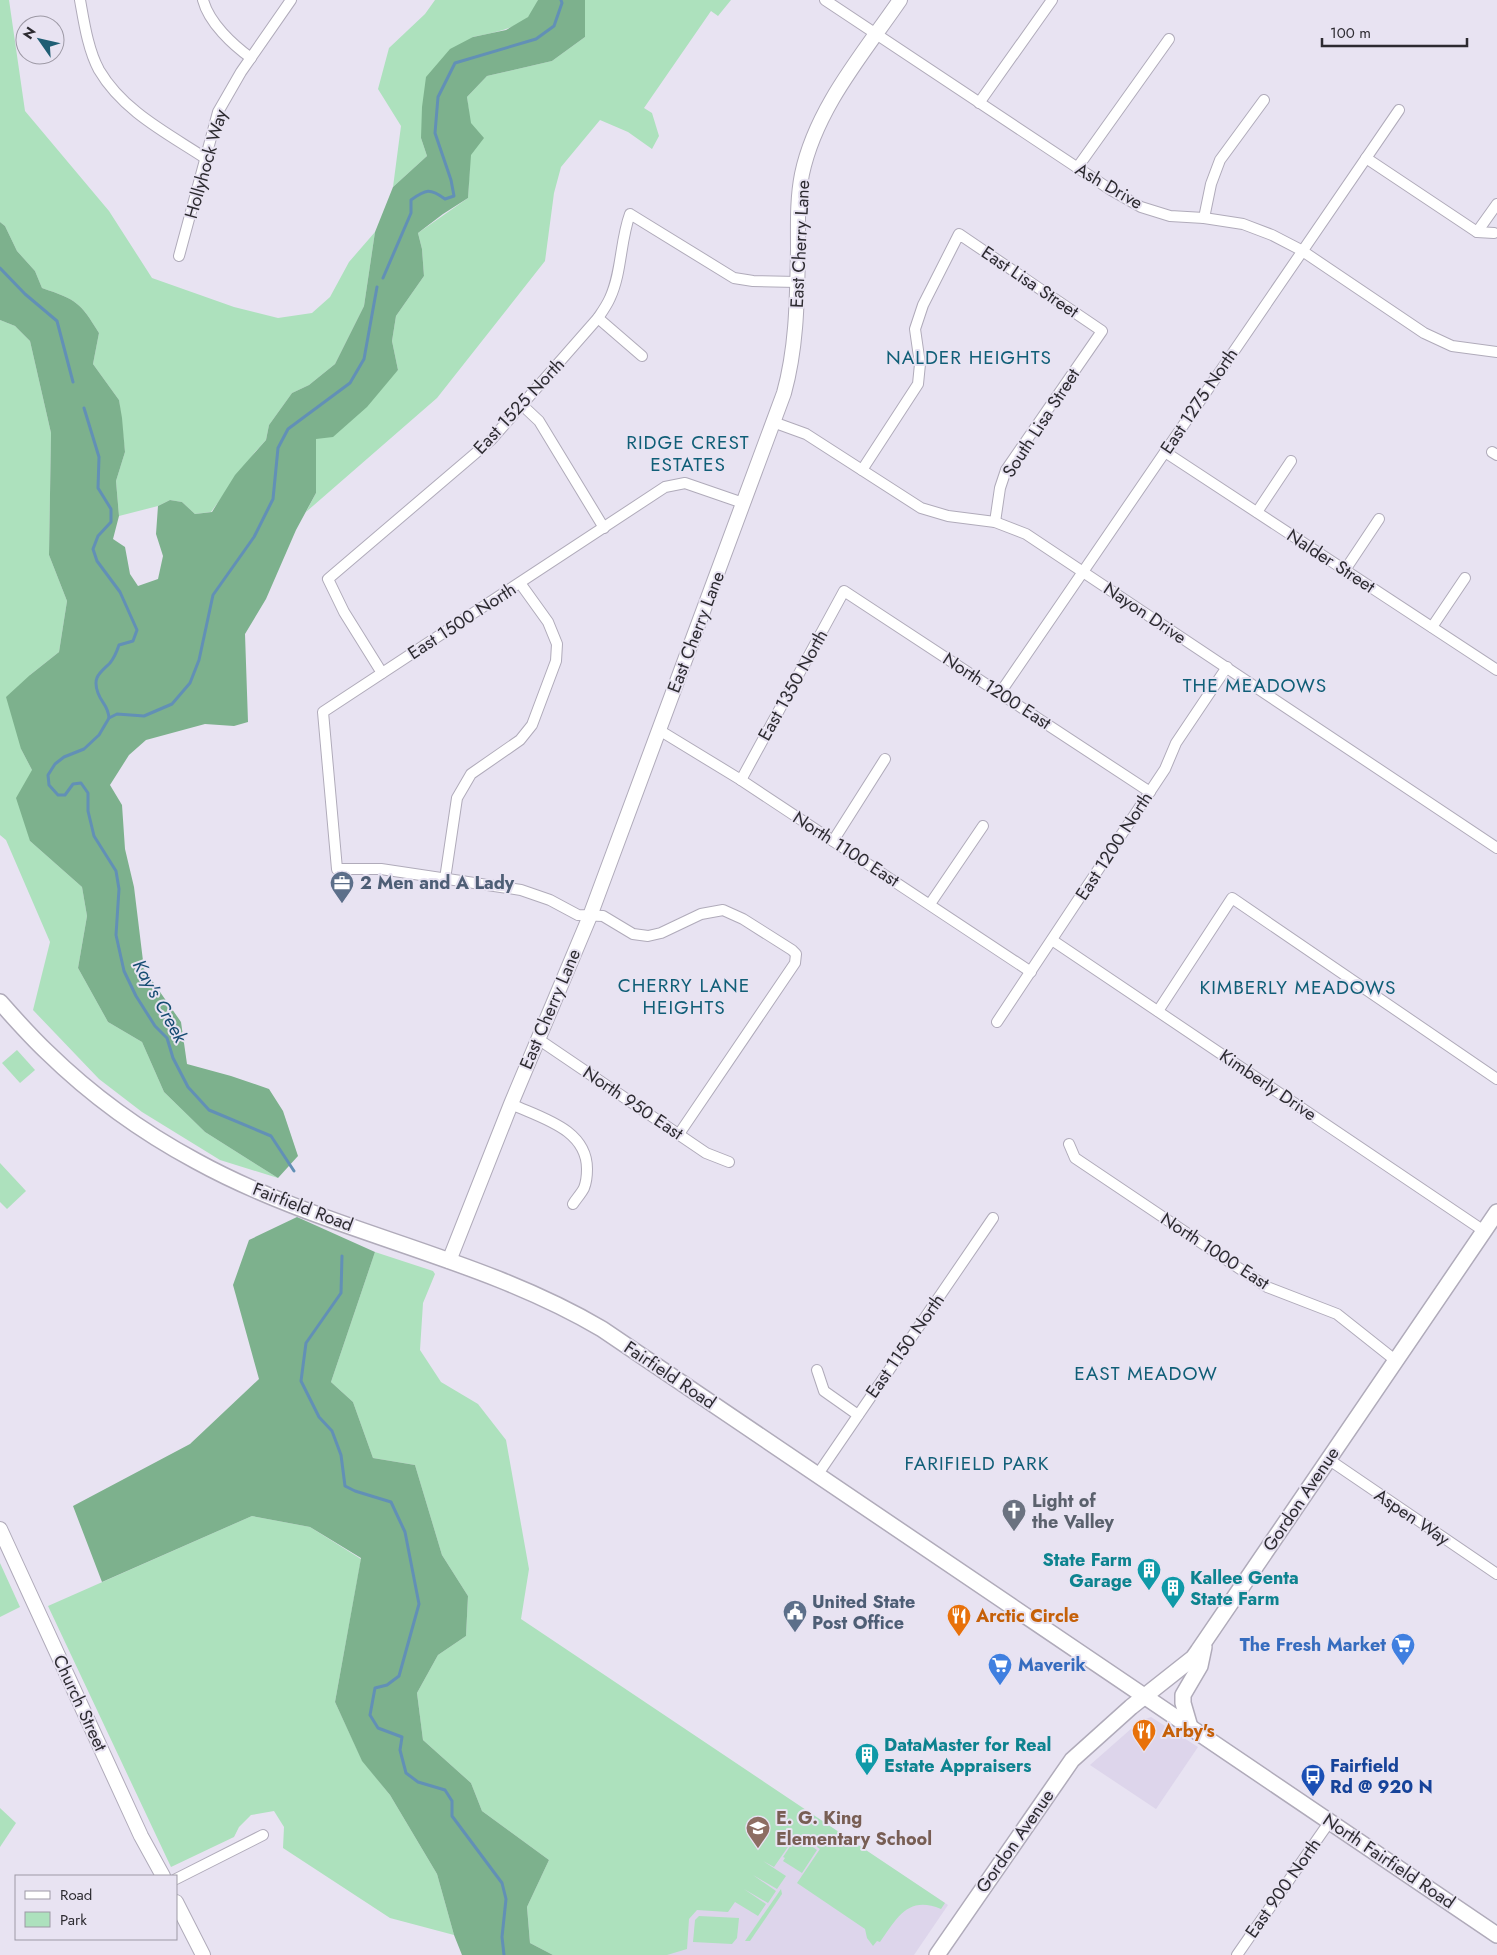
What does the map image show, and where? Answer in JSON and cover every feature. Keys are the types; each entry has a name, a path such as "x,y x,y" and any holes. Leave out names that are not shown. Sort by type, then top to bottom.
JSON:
{"main road":[{"name":"Fairfield Road","path":"0,1002 46,1052 92,1092 134,1124 197,1162 310,1212 449,1261 531,1293 586,1320 818,1474 1256,1771"},
{"name":"Gordon Avenue","path":"937,1955 1072,1760 1144,1696 1193,1658 1497,1212"},
{"path":"1190,1727 1183,1703 1183,1695 1200,1666 1205,1641"},
{"name":"North Fairfield Road","path":"1256,1771 1497,1935"}],"street":[{"path":"80,0 85,30 99,70 120,98 149,122 206,158"},
{"path":"204,0 205,8 230,42 251,58"},
{"name":"Hollyhock Way","path":"179,256 218,112 251,58 291,0"},
{"name":"Ash Drive","path":"825,0 1110,190 1141,207 1170,216 1204,218 1243,224 1272,235 1301,250 1424,333 1452,346 1497,352"},
{"name":"East Cherry Lane","path":"449,1261 511,1104 590,916 744,503 792,366 796,331 798,208 802,175 809,148 819,122 831,101 900,0"},
{"path":"979,103 1052,0"},
{"path":"1077,168 1169,39"},
{"path":"1204,218 1211,184 1220,160 1264,100"},
{"name":"East 1275 North","path":"1000,693 1301,250 1399,110"},
{"path":"1366,158 1476,232 1494,233"},
{"path":"1476,232 1497,204"},
{"name":"East 1525 North","path":"382,673 344,612 328,579 491,440 598,318 610,298 630,214 734,278 753,281 797,282"},
{"name":"East Lisa Street","path":"862,470 918,384 920,364 915,329 923,305 959,234 1102,330"},
{"path":"598,318 642,356"},
{"name":"South Lisa Street","path":"995,522 1000,488 1006,470 1102,330"},
{"path":"522,405 539,421 604,528"},
{"name":"Nayon Drive","path":"773,422 806,434 921,508 948,516 995,522 1026,534 1497,848"},
{"name":"Nalder Street","path":"1165,452 1497,670"},
{"path":"1257,512 1291,461"},
{"name":"East 1500 North","path":"445,878 381,869 337,869 323,712 666,488 684,483 744,503"},
{"path":"1345,570 1379,519"},
{"path":"1432,627 1465,578"},
{"path":"520,583 548,622 557,644 556,661 532,724 520,740 471,774 457,798 445,878 520,890 550,900 578,914 603,916 633,934 648,936 661,933 701,914 724,910 742,919 796,954 795,963 679,1134"},
{"name":"North 1200 East","path":"844,591 1150,792"},
{"name":"East 1350 North","path":"741,780 844,591"},
{"name":"East 1200 North","path":"997,1022 1165,769 1176,743 1227,668"},
{"name":"North 1100 East","path":"659,730 741,780 1031,972"},
{"path":"833,842 885,759"},
{"path":"930,904 983,826"},
{"path":"1158,1010 1232,898 1497,1079"},
{"name":"Kimberly Drive","path":"1052,940 1484,1231"},
{"name":"North 950 East","path":"538,1039 706,1153 729,1162"},
{"path":"511,1104 564,1129 577,1139 583,1148 587,1159 587,1175 584,1188 573,1204"},
{"name":"North 1000 East","path":"1069,1144 1075,1158 1267,1287 1337,1314 1395,1360"},
{"name":"East 1150 North","path":"818,1474 993,1218"},
{"path":"817,1370 824,1391 858,1415"},
{"name":"Aspen Way","path":"1328,1459 1497,1574"},
{"name":"Church Street","path":"0,1529 141,1836 162,1875"},
{"name":"East 900 North","path":"1237,1955 1330,1821"},
{"path":"178,1878 263,1835"},
{"path":"178,1906 203,1955"}],"shaded area":[{"path":"1151,1717 1198,1747 1156,1809 1090,1765 1140,1721"},
{"name":"E. G. King Elementary School","path":"668,1719 948,1905 914,1955 648,1955"}],"green space":[{"path":"0,0 9,0 15,42 15,65 18,65 25,111 109,211 152,278 234,307 278,318 312,313 330,297 349,262 375,232 364,306 335,364 309,385 292,393 269,425 266,440 211,512 195,514 182,502 170,500 158,506 119,516 116,481 125,452 119,400 93,364 99,333 82,308 76,303 42,288 35,271 17,251 5,226 0,222"},
{"path":"435,0 538,0 535,9 521,22 512,27 473,37 421,138 427,156 393,187 401,126 378,89 389,48 425,14"},
{"path":"538,0 585,0 585,37 552,61 487,76 467,97 471,123 484,138 471,155 468,198 418,233 422,249 424,276 396,316 392,341 398,370 367,407 333,437 316,439 316,493 296,530 266,599 245,634 248,722 234,726 205,724 146,740 129,755 110,785 122,805 125,849 134,887 144,969 181,1022 187,1064 269,1089 283,1111 298,1156 278,1178 205,1132 164,1092 142,1042 108,1022 78,968 87,916 82,887 30,841 16,798 32,770 21,749 6,697 59,652 67,601 49,555 51,433 30,341 15,326 0,320 0,222 5,226 17,251 35,271 42,288 76,303 82,308 99,333 93,364 119,400 125,452 116,481 119,516 113,539 125,547 130,574 138,586 158,579 163,556 156,534 158,506 170,500 182,502 195,514 212,512 235,475 266,440 269,425 292,393 309,385 335,364 364,306 375,232 393,187 427,156 421,138 422,107 426,77 450,49 473,37 506,30 528,17"},
{"path":"585,0 731,0 718,16 711,11 644,108 652,113 659,136 652,149 628,132 600,120 561,167 554,193 545,261 437,398 306,512 316,493 316,438 398,370 392,341 396,316 424,276 422,249 418,233 468,198 470,135 467,97 487,76 552,61 585,37"},
{"path":"0,320 15,326 30,341 51,433 49,555 67,601 59,652 30,675 21,749 32,770 30,841 82,887 87,916 78,968 108,1022 142,1042 164,1092 205,1132 278,1178 220,1160 142,1112 99,1079 33,1010 50,942 6,840 0,835"},
{"path":"17,1050 35,1070 20,1083 2,1063"},
{"path":"0,1163 26,1191 7,1209 0,1202"},
{"path":"297,1217 375,1252 331,1382 353,1402 373,1458 415,1465 442,1555 468,1596 466,1636 438,1655 417,1693 423,1740 471,1783 482,1811 549,1860 527,1907 530,1943 553,1955 462,1955 454,1935 437,1874 390,1795 362,1761 335,1702 361,1558 310,1527 252,1516 102,1582 73,1506 190,1444 259,1379 233,1285 249,1240"},
{"path":"375,1252 433,1271 435,1274 423,1303 420,1350 441,1382 478,1404 506,1440 529,1569 521,1619 945,1903 941,1909 930,1905 920,1905 904,1911 880,1942 877,1941 873,1946 867,1938 865,1929 797,1883 820,1849 797,1834 774,1867 763,1861 786,1876 777,1889 753,1875 776,1891 768,1903 744,1889 766,1904 758,1916 735,1902 728,1912 697,1910 689,1919 687,1949 667,1955 553,1955 530,1943 527,1907 549,1860 482,1811 471,1783 423,1740 417,1693 438,1655 466,1636 468,1596 442,1555 415,1465 373,1458 353,1402 331,1382"},
{"path":"252,1516 310,1527 361,1559 335,1702 362,1760 390,1795 437,1874 454,1935 390,1918 283,1848 284,1827 274,1811 251,1815 239,1827 234,1837 171,1867 48,1606"},
{"path":"0,1563 20,1607 0,1617"},
{"path":"0,1808 16,1823 0,1847"},
{"path":"797,1836 817,1850 802,1873 783,1861 785,1858 783,1857"},
{"path":"781,1889 782,1894 750,1941 745,1941"},
{"path":"699,1916 739,1918 737,1938 732,1944 693,1942 695,1920"}],"waterway":[{"path":"383,278 411,213 411,200 428,191 445,199 454,196 451,180 435,133 438,97 455,63 536,39 554,26 562,3 561,0"},
{"path":"0,268 25,294 57,321 73,382"},
{"name":"Kay's Creek","path":"294,1171 271,1136 209,1110 188,1087 173,1058 167,1038 155,1026 136,996 124,971 116,935 119,889 116,871 94,836 88,811 88,793 81,783 73,784 65,795 58,795 49,785 48,775 55,764 64,757 84,749 99,735 109,718 117,714 144,716 172,704 190,683 199,660 213,595 254,537 273,499 278,448 288,429 350,383 364,359 377,287"},
{"path":"84,408 99,457 98,488 111,509 111,522 98,536 93,549 97,561 120,592 137,630 133,641 119,645 111,661 97,679 96,688 109,718"},
{"name":"Kay's Creek","path":"342,1256 341,1293 306,1343 301,1381 319,1417 332,1431 341,1455 345,1486 391,1502 405,1532 419,1604 399,1676 387,1685 375,1688 370,1715 378,1728 402,1737 400,1750 406,1773 418,1782 445,1790 452,1801 452,1816 502,1883 506,1899 502,1937 504,1955"}],"place":[{"name":"2 Men and A Lady","path":"342,904"},
{"name":"Light of the Valley","path":"1014,1532"},
{"name":"State Farm Garage","path":"1149,1591"},
{"name":"Kallee Genta State Farm","path":"1173,1609"},
{"name":"United State Post Office","path":"795,1633"},
{"name":"Arctic Circle","path":"959,1637"},
{"name":"The Fresh Market","path":"1403,1666"},
{"name":"Maverik","path":"1000,1686"},
{"name":"Arby's","path":"1144,1752"},
{"name":"DataMaster for Real Estate Appraisers","path":"867,1776"},
{"name":"Fairfield Rd @ 920 N","path":"1313,1797"},
{"name":"E. G. King Elementary School","path":"758,1849"}],"district":[{"name":"NALDER HEIGHTS","path":"969,357"},
{"name":"RIDGE CREST ESTATES","path":"688,453"},
{"name":"THE MEADOWS","path":"1255,685"},
{"name":"KIMBERLY MEADOWS","path":"1298,987"},
{"name":"CHERRY LANE HEIGHTS","path":"684,996"},
{"name":"EAST MEADOW","path":"1146,1373"},
{"name":"FARIFIELD PARK","path":"977,1463"}]}
